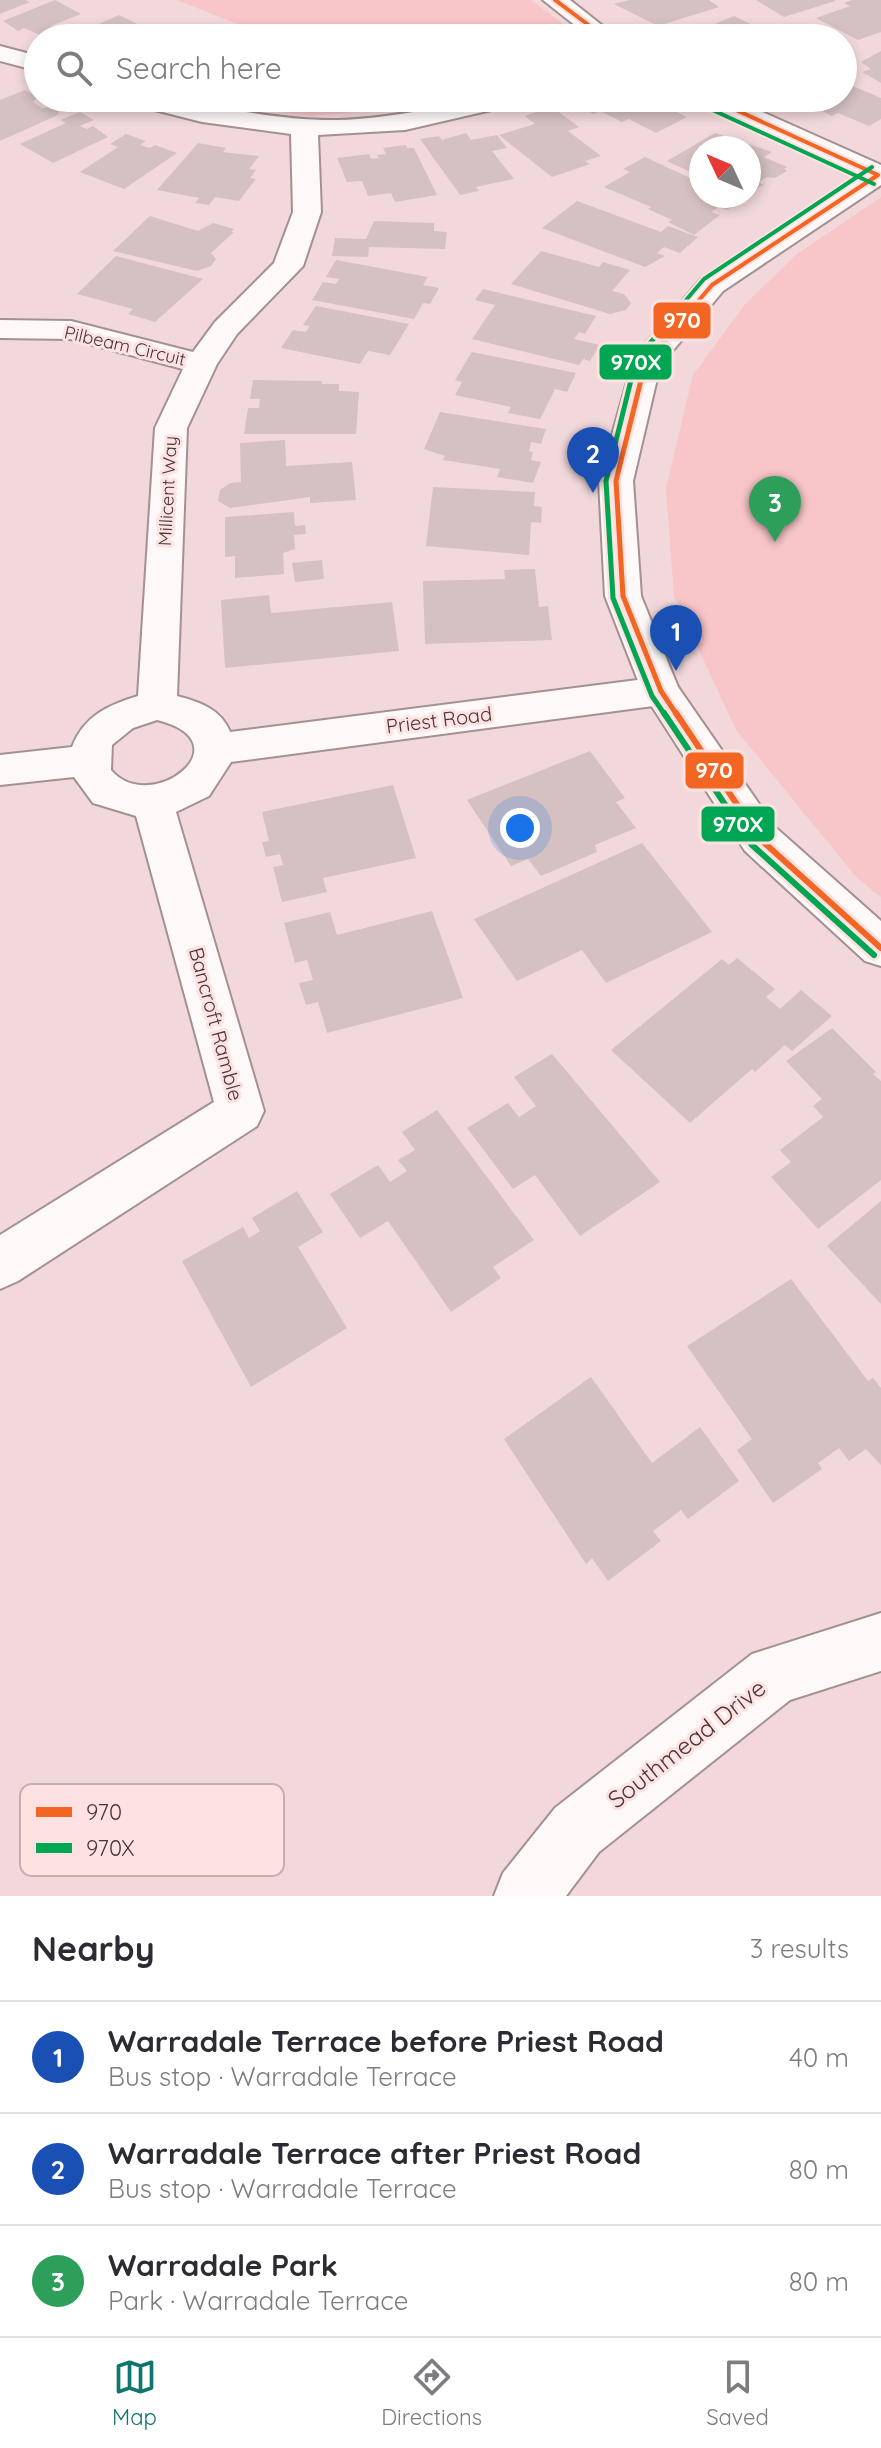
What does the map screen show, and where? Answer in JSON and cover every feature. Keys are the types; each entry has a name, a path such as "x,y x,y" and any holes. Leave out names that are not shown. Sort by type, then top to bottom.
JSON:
{"street":[{"path":"555,0 587,24"},
{"path":"0,53 24,60"},
{"path":"187,112 212,119 304,128 402,123 451,112"},
{"path":"741,112 880,174"},
{"name":"Millicent Way","path":"157,706 171,428 201,364 226,328 288,266 307,212 304,128"},
{"path":"880,174 712,285 645,364 616,481 623,596 661,691 760,839 881,948"},
{"name":"Pilbeam Circuit","path":"0,329 71,330 201,364"},
{"name":"Priest Road","path":"217,749 661,691"},
{"path":"157,706 181,708 200,717 213,731 217,749 212,767 198,784 178,796 153,802 128,801 108,792 94,778 89,760 92,744 117,717 136,709 157,706"},
{"path":"0,770 89,760"},
{"name":"Bancroft Ramble","path":"0,1264 240,1111 153,802"},
{"name":"Southmead Drive","path":"526,1896 577,1830 773,1675 881,1642"}],"shaded area":[{"path":"177,0 531,0 563,24 237,24"},
{"path":"282,112 356,112 312,116"},
{"path":"881,197 881,897 857,878 736,730 674,596 666,488 693,375 746,303 797,254"}],"building":[{"path":"0,0 26,0 30,2 0,14"},
{"path":"55,0 81,14 55,24 24,24 24,28 18,31 3,21"},
{"path":"629,0 709,0 719,7 664,24 654,24 614,4"},
{"path":"756,0 835,0 835,1 784,17"},
{"path":"881,0 881,32 858,40 857,24 827,24 816,18 850,6 844,3"},
{"path":"119,15 137,24 99,24"},
{"path":"734,16 750,24 714,24"},
{"path":"881,51 881,83 862,72 871,69 861,62"},
{"path":"857,88 881,98 881,119 869,126 838,113 832,116 824,112 857,112"},
{"path":"24,90 24,112 59,112 0,141 0,100"},
{"path":"80,112 94,120 80,126 87,129 93,126 108,137 53,163 20,144 66,123 60,120"},
{"path":"537,112 559,112 579,127 568,131 601,156 585,161 590,164 552,177 499,135 535,124 525,116"},
{"path":"602,112 677,112 687,117 656,133 629,119 622,122"},
{"path":"466,133 471,140 497,135 507,148 492,151 514,179 476,187 479,191 460,195 420,139 439,136 442,140"},
{"path":"126,134 146,141 140,145 150,148 155,145 177,153 124,189 80,172 118,147 110,144"},
{"path":"198,143 226,148 223,152 259,156 249,169 256,170 250,178 256,179 239,201 215,197 209,205 195,203 199,198 157,190"},
{"path":"406,145 407,148 414,148 437,195 395,202 391,193 368,196 362,181 347,182 337,158 369,154 371,159 379,158 377,155 386,154 383,148"},
{"path":"689,148 689,171 667,161"},
{"path":"761,148 772,152 764,157 787,167 784,169 787,171 775,178 767,177 761,181"},
{"path":"645,157 689,177 689,208 717,208 711,212 720,215 694,235 648,209 651,207 604,187 630,172 623,169"},
{"path":"577,201 661,232 668,226 698,237 680,253 664,247 657,253 665,256 645,267 542,228"},
{"path":"150,216 198,231 213,223 234,229 231,232 234,232 211,253 216,259 211,266 197,271 113,251"},
{"path":"374,221 434,223 434,231 447,232 445,249 369,247 368,257 332,256 335,238 366,239"},
{"path":"541,251 599,267 603,262 630,270 612,291 624,294 631,303 626,310 610,314 511,284"},
{"path":"116,256 203,279 155,322 128,314 133,309 77,294"},
{"path":"336,260 428,277 423,285 439,288 430,304 423,303 414,319 312,300 323,282 336,284 339,279 326,277"},
{"path":"483,289 596,316 585,334 579,332 574,339 600,345 590,361 583,359 579,365 472,339 495,305 475,300"},
{"path":"316,306 409,324 390,355 368,351 360,364 281,348 293,330 306,332 310,326 303,325"},
{"path":"472,352 576,373 567,392 555,389 540,419 508,413 511,407 455,395 462,382 455,380"},
{"path":"253,380 322,381 322,384 339,384 339,391 359,392 356,434 244,434 248,408 259,408 260,399 250,399"},
{"path":"440,412 546,429 541,444 531,442 531,460 541,462 533,483 497,477 500,469 443,460 445,456 424,449"},
{"path":"285,440 286,466 352,462 356,500 310,503 310,497 230,508 218,501 220,490 230,483 241,482 240,443"},
{"path":"433,487 535,492 534,506 542,507 541,523 531,522 529,555 426,546"},
{"path":"294,512 295,526 305,525 306,534 294,535 295,549 283,553 284,574 235,578 235,556 225,557 225,517"},
{"path":"322,560 324,579 295,582 292,563"},
{"path":"535,569 539,607 548,606 552,640 425,644 423,581 505,579 504,570"},
{"path":"269,595 271,613 392,602 399,651 225,668 221,600"},
{"path":"590,751 625,798 616,802 636,828 595,845 597,852 541,876 528,859 511,866 467,800"},
{"path":"393,785 416,858 323,878 327,892 282,902 273,867 283,865 280,854 266,857 262,842 269,841 262,812"},
{"path":"642,843 712,932 606,983 582,950 517,981 474,919"},
{"path":"432,911 463,998 327,1033 318,1002 306,1005 299,983 313,980 307,960 295,963 284,923 330,912 337,935"},
{"path":"737,958 775,989 766,997 780,1009 801,990 832,1016 792,1051 785,1045 755,1072 752,1069 690,1123 611,1050 722,959 729,965"},
{"path":"832,1028 876,1072 873,1074 881,1081 881,1180 818,1229 771,1177 791,1162 780,1150 823,1117 813,1106 822,1099 786,1061"},
{"path":"552,1054 660,1182 580,1236 535,1175 513,1189 467,1128 508,1103 519,1117 536,1106 514,1077"},
{"path":"437,1110 534,1240 493,1267 501,1278 451,1312 388,1221 360,1238 330,1194 378,1165 390,1182 407,1171 398,1160 415,1150 402,1132"},
{"path":"297,1191 323,1232 298,1247 347,1328 251,1387 182,1261 243,1227 249,1238 260,1231 252,1218"},
{"path":"881,1201 881,1304 827,1246"},
{"path":"791,1279 868,1381 873,1378 881,1388 881,1465 866,1449 849,1461 839,1448 818,1463 822,1469 773,1503 737,1450 752,1439 687,1346"},
{"path":"591,1377 652,1463 700,1427 739,1481 688,1519 681,1510 653,1531 661,1541 608,1581 592,1558 586,1564 504,1439"}],"transit line":[{"name":"970","path":"555,0 587,24"},
{"name":"970X","path":"717,112 874,184"},
{"name":"970","path":"741,112 878,175"},
{"name":"970X","path":"872,167 704,279 636,360 606,481 613,598 652,696 752,845 874,955"},
{"name":"970","path":"878,175 712,285 645,364 616,481 623,596 661,691 760,839 881,948"}],"place":[{"name":"Warradale Terrace after Priest Road","path":"593,493"},
{"name":"Warradale Park","path":"775,542"},
{"name":"Warradale Terrace before Priest Road","path":"676,671"}]}
